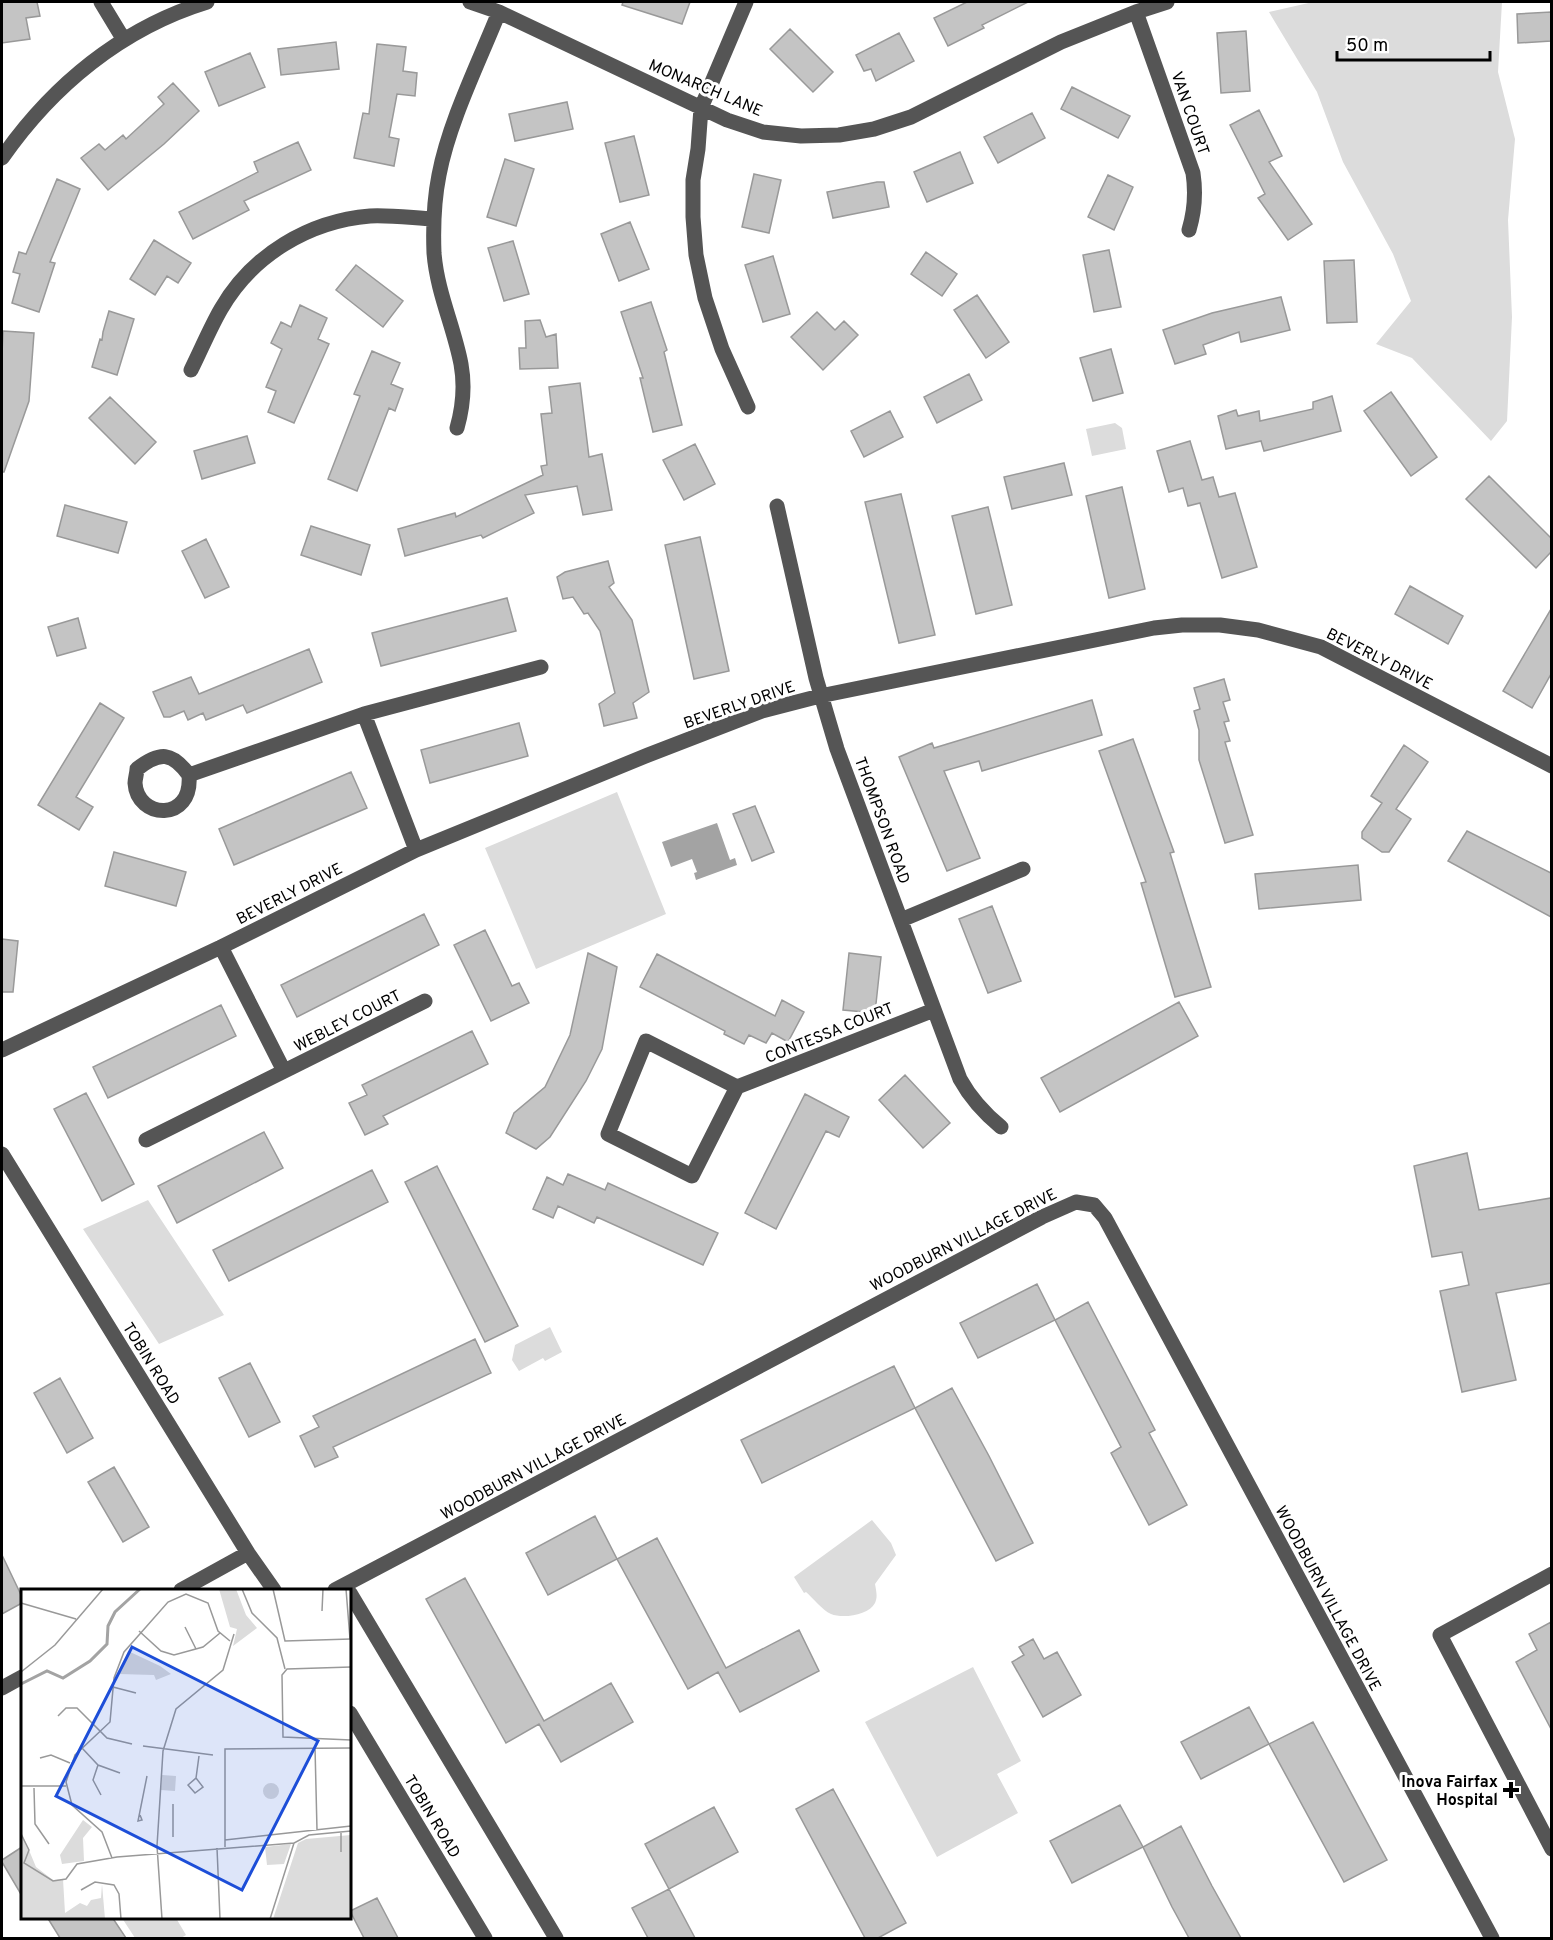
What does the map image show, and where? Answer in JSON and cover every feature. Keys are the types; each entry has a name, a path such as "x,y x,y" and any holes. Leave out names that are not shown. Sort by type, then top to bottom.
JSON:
{"street":[{"path":"101,2 124,40"},
{"path":"2,158 18,134 49,99 85,66 153,23 207,2"},
{"name":"MONARCH LANE","path":"470,2 499,12 727,120 763,132 810,135 839,135 874,129 911,117 1061,42 1167,2"},
{"path":"746,2 701,108 693,180 693,217 696,255 705,298 722,349 748,407"},
{"path":"458,428 464,389 461,364 437,271 434,219 438,176 448,139 499,12"},
{"name":"VAN COURT","path":"1136,12 1193,173 1196,194 1190,230"},
{"path":"191,370 221,308 239,284 261,261 284,243 314,228 345,219 372,216 434,219"},
{"name":"THOMPSON ROAD","path":"777,506 820,696 837,749 960,1079 970,1097 986,1115 1001,1127"},
{"name":"BEVERLY DRIVE","path":"2,1050 221,947 416,850 762,711 820,696 1155,628 1220,625 1258,630 1321,647 1551,766"},
{"path":"189,775 364,714 541,667"},
{"path":"364,714 416,850"},
{"path":"901,920 1023,869"},
{"name":"WEBLEY COURT","path":"221,947 284,1071"},
{"name":"WEBLEY COURT","path":"146,1140 425,1001"},
{"name":"CONTESSA COURT","path":"737,1088 934,1010"},
{"path":"646,1041 737,1088 692,1176 608,1134 646,1041"},
{"name":"TOBIN ROAD","path":"2,1154 248,1553 273,1589"},
{"name":"WOODBURN VILLAGE DRIVE","path":"346,1589 1042,1217 1076,1202 1094,1205 1105,1218 1492,1938"},
{"path":"182,1589 248,1553"},
{"path":"1551,1574 1440,1635 1551,1849"},
{"path":"351,1601 556,1938"},
{"path":"2,1688 21,1678"},
{"name":"TOBIN ROAD","path":"351,1715 485,1938"}],"shaded area":[{"path":"1313,2 1502,2 1498,72 1515,139 1508,220 1512,317 1507,421 1491,441 1412,358 1376,344 1411,301 1393,254 1343,162 1317,92 1269,12"},
{"path":"1115,423 1122,428 1126,449 1092,456 1086,429"},
{"path":"617,792 666,914 536,969 485,848"},
{"path":"717,823 730,860 735,858 737,865 696,880 694,873 697,872 692,859 671,867 662,842"},
{"path":"148,1200 224,1315 159,1344 83,1229"},
{"path":"550,1327 562,1352 545,1361 543,1358 519,1371 512,1360 515,1345"},
{"path":"872,1520 891,1543 896,1555 875,1584 876,1598 872,1607 855,1615 831,1614 806,1592 804,1593 794,1577"},
{"path":"973,1667 1021,1761 997,1774 1018,1813 937,1857 865,1722"},
{"path":"123,1919 177,1919 186,1935 181,1938 135,1938"}],"building":[{"path":"2,2 37,2 40,16 26,18 30,39 2,43"},
{"path":"623,2 690,2 682,24 622,5"},
{"path":"967,2 1028,2 982,25 984,28 948,46 934,18"},
{"path":"1551,12 1551,41 1518,43 1517,14"},
{"path":"790,29 833,72 813,92 770,49"},
{"path":"1246,31 1250,91 1221,93 1217,33"},
{"path":"899,33 914,61 876,81 871,69 864,71 856,55"},
{"path":"336,42 339,69 281,75 278,49"},
{"path":"377,44 406,47 403,71 417,73 415,96 397,94 389,137 399,139 394,166 354,158 363,113 369,114"},
{"path":"250,53 265,87 219,106 205,72"},
{"path":"173,83 199,111 164,144 108,190 81,158 99,144 105,150 123,135 126,139 164,104 158,97"},
{"path":"1072,87 1130,116 1118,138 1061,109"},
{"path":"567,102 573,129 515,141 509,114"},
{"path":"1259,110 1282,156 1269,162 1312,224 1288,240 1258,198 1265,194 1230,125"},
{"path":"1032,113 1045,138 998,163 984,137"},
{"path":"634,136 649,195 620,202 605,143"},
{"path":"298,142 311,170 244,201 249,210 193,239 179,212 258,172 254,162"},
{"path":"960,152 973,183 927,202 914,172"},
{"path":"505,159 534,169 516,226 487,217"},
{"path":"754,174 781,180 769,233 742,227"},
{"path":"1108,175 1133,187 1114,230 1088,217"},
{"path":"57,179 80,189 50,262 55,263 39,312 12,303 20,274 13,272 19,252 26,254"},
{"path":"884,182 889,207 833,218 827,192"},
{"path":"630,222 649,269 619,281 601,234"},
{"path":"154,240 191,263 178,283 167,276 155,295 130,279"},
{"path":"513,241 529,294 504,301 488,248"},
{"path":"1109,250 1121,307 1094,312 1083,255"},
{"path":"926,252 957,274 942,296 911,274"},
{"path":"773,256 790,314 763,322 745,265"},
{"path":"1354,260 1357,322 1327,323 1324,261"},
{"path":"356,265 403,301 383,327 336,290"},
{"path":"977,295 1009,342 986,358 954,310"},
{"path":"1281,297 1290,330 1241,342 1239,332 1203,345 1206,354 1175,364 1163,330 1212,313"},
{"path":"651,302 667,350 664,352 682,425 653,432 640,378 643,378 621,312"},
{"path":"300,305 327,318 318,339 329,344 294,423 268,412 276,391 266,387 282,349 271,343 281,322 291,327"},
{"path":"109,311 134,319 117,375 92,367"},
{"path":"817,312 835,330 844,321 858,335 823,370 791,337"},
{"path":"540,320 546,337 556,334 558,368 520,369 519,348 526,348 525,321"},
{"path":"3,331 34,333 29,401 4,472 2,472 2,354"},
{"path":"1111,349 1123,393 1093,401 1080,358"},
{"path":"372,351 400,363 391,384 403,389 395,411 389,408 357,491 328,479 360,396 354,394"},
{"path":"969,374 982,400 937,423 924,397"},
{"path":"580,383 589,457 602,454 612,510 583,515 577,486 525,495 534,513 483,538 481,535 405,556 398,529 455,513 456,517 543,475 541,466 547,465 541,414 552,413 549,387"},
{"path":"1391,392 1437,457 1411,476 1364,411"},
{"path":"1332,396 1341,431 1264,451 1261,441 1226,449 1218,416 1236,410 1238,416 1259,411 1260,421 1313,409 1313,402"},
{"path":"110,397 156,442 135,464 89,418"},
{"path":"890,411 903,437 864,457 851,431"},
{"path":"247,436 255,463 202,479 194,451"},
{"path":"1190,441 1202,480 1213,477 1219,497 1235,493 1257,567 1222,578 1200,503 1188,506 1183,488 1169,492 1157,451"},
{"path":"695,444 715,484 684,500 663,460"},
{"path":"1064,463 1072,495 1012,509 1004,477"},
{"path":"1489,476 1551,538 1551,552 1536,568 1466,499"},
{"path":"1122,487 1145,589 1109,598 1086,496"},
{"path":"901,494 935,635 899,643 865,502"},
{"path":"65,505 127,522 118,553 57,536"},
{"path":"988,507 1012,605 976,614 952,516"},
{"path":"311,526 370,545 361,575 301,555"},
{"path":"700,537 729,671 694,679 665,545"},
{"path":"206,539 229,587 205,598 182,551"},
{"path":"608,561 614,583 609,587 632,620 649,692 633,703 637,718 604,726 599,704 615,693 600,631 588,613 584,614 573,597 563,599 557,577 565,572"},
{"path":"1410,586 1463,616 1448,644 1395,614"},
{"path":"507,598 516,631 381,666 372,633"},
{"path":"1551,609 1551,674 1532,708 1503,691"},
{"path":"78,618 86,648 57,656 48,627"},
{"path":"309,649 322,682 247,713 243,705 206,720 203,713 188,720 184,711 164,717 153,692 191,677 199,694"},
{"path":"1224,679 1230,700 1223,702 1229,721 1224,722 1230,741 1225,742 1253,835 1225,843 1199,760 1199,730 1194,711 1200,709 1194,688"},
{"path":"1092,700 1102,735 982,771 979,761 944,771 980,858 947,871 899,757 932,743 934,748"},
{"path":"100,703 124,718 76,797 93,807 79,830 38,805"},
{"path":"519,723 528,756 430,783 421,750"},
{"path":"1133,739 1174,852 1170,853 1211,987 1175,997 1141,883 1146,882 1099,751"},
{"path":"1404,745 1428,762 1396,809 1411,819 1389,852 1382,852 1362,838 1362,832 1382,803 1371,796"},
{"path":"351,772 367,808 234,865 219,829"},
{"path":"755,806 774,852 752,861 733,814"},
{"path":"1467,831 1551,873 1551,917 1448,861"},
{"path":"114,852 186,872 176,906 105,886"},
{"path":"1358,865 1361,900 1259,909 1255,874"},
{"path":"992,906 1021,981 988,993 959,919"},
{"path":"424,914 439,945 297,1017 281,985"},
{"path":"485,930 512,986 519,983 529,1003 491,1021 454,945"},
{"path":"2,939 18,941 13,992 2,992"},
{"path":"588,953 617,967 602,1049 586,1081 550,1137 536,1149 506,1133 514,1113 545,1087 570,1035"},
{"path":"849,953 881,957 875,1013 843,1010"},
{"path":"657,954 775,1016 782,1000 804,1012 788,1042 772,1033 766,1043 749,1035 744,1044 724,1034 725,1031 640,987"},
{"path":"1179,1002 1198,1036 1060,1112 1041,1078"},
{"path":"221,1005 236,1036 108,1098 93,1067"},
{"path":"472,1031 488,1064 383,1116 388,1124 365,1135 349,1103 367,1095 362,1085"},
{"path":"905,1075 950,1123 923,1148 879,1100"},
{"path":"86,1093 134,1184 102,1201 54,1109"},
{"path":"805,1094 849,1117 839,1137 826,1131 776,1229 745,1213"},
{"path":"264,1132 283,1168 177,1223 158,1186"},
{"path":"1467,1153 1479,1210 1551,1198 1551,1283 1496,1293 1516,1380 1462,1392 1440,1291 1469,1285 1462,1252 1432,1257 1414,1166"},
{"path":"437,1166 518,1326 485,1342 405,1182"},
{"path":"372,1170 388,1202 229,1281 213,1250"},
{"path":"568,1174 605,1190 608,1183 718,1233 703,1265 597,1217 594,1223 558,1206 553,1218 533,1209 547,1177 563,1185"},
{"path":"1037,1284 1055,1320 978,1358 960,1323"},
{"path":"1088,1302 1155,1430 1149,1433 1187,1505 1149,1525 1111,1453 1121,1447 1055,1320"},
{"path":"475,1339 491,1373 333,1447 338,1457 315,1467 300,1436 319,1427 313,1416"},
{"path":"250,1363 280,1422 249,1437 219,1378"},
{"path":"894,1366 915,1408 762,1483 741,1440"},
{"path":"60,1378 93,1438 67,1453 34,1393"},
{"path":"952,1388 1033,1543 996,1561 915,1408"},
{"path":"114,1467 149,1527 123,1542 88,1482"},
{"path":"595,1516 617,1559 548,1595 526,1553"},
{"path":"657,1538 726,1668 799,1630 819,1671 740,1712 718,1672 688,1689 617,1559"},
{"path":"2,1555 21,1595 21,1604 2,1614"},
{"path":"465,1578 544,1721 611,1683 633,1722 561,1762 539,1724 506,1743 426,1599"},
{"path":"1551,1622 1551,1729 1516,1662 1537,1650 1529,1634"},
{"path":"1033,1639 1044,1659 1057,1652 1081,1695 1043,1717 1012,1662 1024,1655 1019,1647"},
{"path":"1249,1707 1269,1744 1201,1779 1181,1742"},
{"path":"1313,1722 1387,1860 1344,1882 1269,1744"},
{"path":"833,1789 906,1923 878,1938 865,1938 796,1809"},
{"path":"1120,1805 1143,1847 1072,1883 1050,1841"},
{"path":"714,1807 738,1852 669,1889 645,1844"},
{"path":"1181,1826 1241,1938 1189,1938 1172,1907 1143,1847"},
{"path":"21,1848 21,1894 2,1862"},
{"path":"669,1889 695,1938 648,1938 632,1908"},
{"path":"377,1898 398,1938 364,1938 351,1911"},
{"path":"48,1919 113,1919 126,1938 60,1938"}],"place":[{"name":"Inova Fairfax Hospital","path":"1511,1790"}]}
